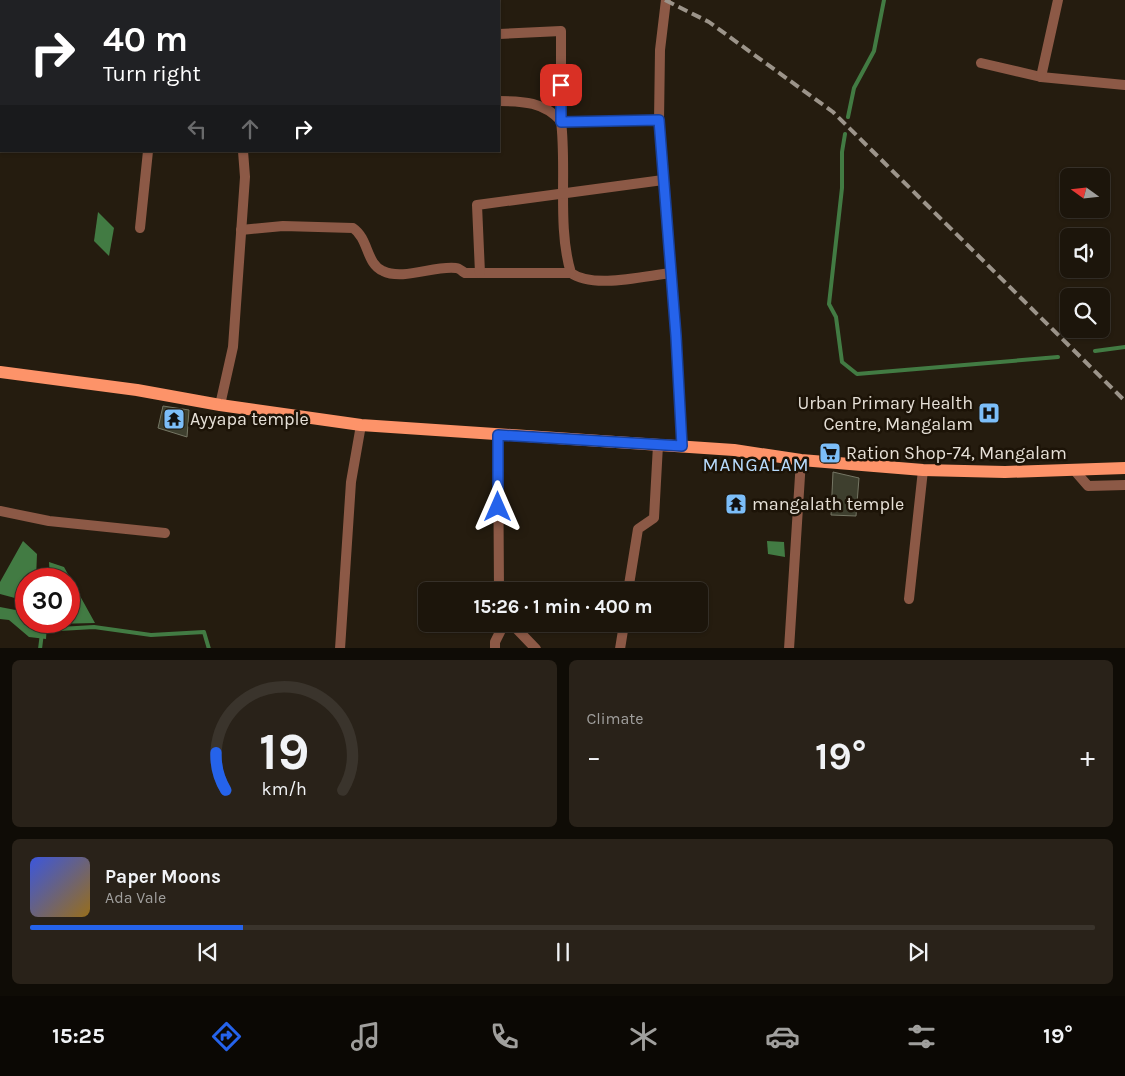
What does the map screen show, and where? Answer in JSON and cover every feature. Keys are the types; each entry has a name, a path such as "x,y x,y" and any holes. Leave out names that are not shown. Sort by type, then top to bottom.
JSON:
{"main road":[{"path":"0,372 137,390 220,406 362,425 734,450 801,460 923,470 1075,471 1125,468"}],"street":[{"path":"666,0 660,50 659,120 682,446"},
{"path":"1041,77 1058,0"},
{"path":"500,34 561,31 561,122 568,261 571,272"},
{"path":"981,63 1041,77 1125,85"},
{"path":"500,101 527,102 541,105 561,122 659,120"},
{"path":"140,228 148,152"},
{"path":"220,406 233,347 245,177 243,152"},
{"path":"480,273 477,205 663,180"},
{"path":"241,230 283,226 353,228 360,233 364,240 374,266 384,272 398,275 456,268 466,274 571,272 582,278 606,280 671,274"},
{"path":"340,648 352,482 362,425"},
{"path":"498,435 499,582"},
{"path":"629,582 638,529 654,518 658,445"},
{"path":"789,648 801,460"},
{"path":"909,599 923,470"},
{"path":"1075,471 1088,486 1125,485"},
{"path":"0,511 49,521 165,533"},
{"path":"495,648 495,642 500,632"},
{"path":"520,632 536,648"},
{"path":"620,648 623,632"}],"shaded area":[{"path":"98,212 114,228 109,256 94,241"},
{"path":"23,541 37,554 36,568 15,568 15,598 0,594 0,582"},
{"path":"767,541 784,542 785,557 768,554"},
{"path":"49,562 65,568 49,568"},
{"path":"80,596 95,623 80,623"},
{"path":"0,607 15,610 15,625 9,620 0,619"},
{"path":"24,633 46,633 46,639 29,637"}],"building":[{"name":"Ayyapa temple","path":"163,406 189,410 187,437 158,428"},
{"path":"833,472 859,478 856,516 831,515"}],"waterway":[{"path":"848,117 854,88 874,51 884,0"},
{"path":"845,134 842,152 842,188 829,304 836,317 842,362 857,374 1058,357"},
{"path":"1095,351 1125,347"},
{"path":"80,628 94,627 151,635 204,632 209,648"},
{"path":"40,648 42,633"}],"railway":[{"path":"665,0 709,22 833,112 1125,401"}],"place":[{"name":"Urban Primary Health Centre, Mangalam","path":"989,413"},
{"name":"Ayyapa temple","path":"174,419"},
{"name":"Ration Shop-74, Mangalam","path":"830,453"},
{"name":"mangalath temple","path":"736,504"}],"district":[{"name":"MANGALAM","path":"756,465"}],"route":[{"path":"498,507 498,435 682,446 676,336 659,120 561,122 561,85"}]}
